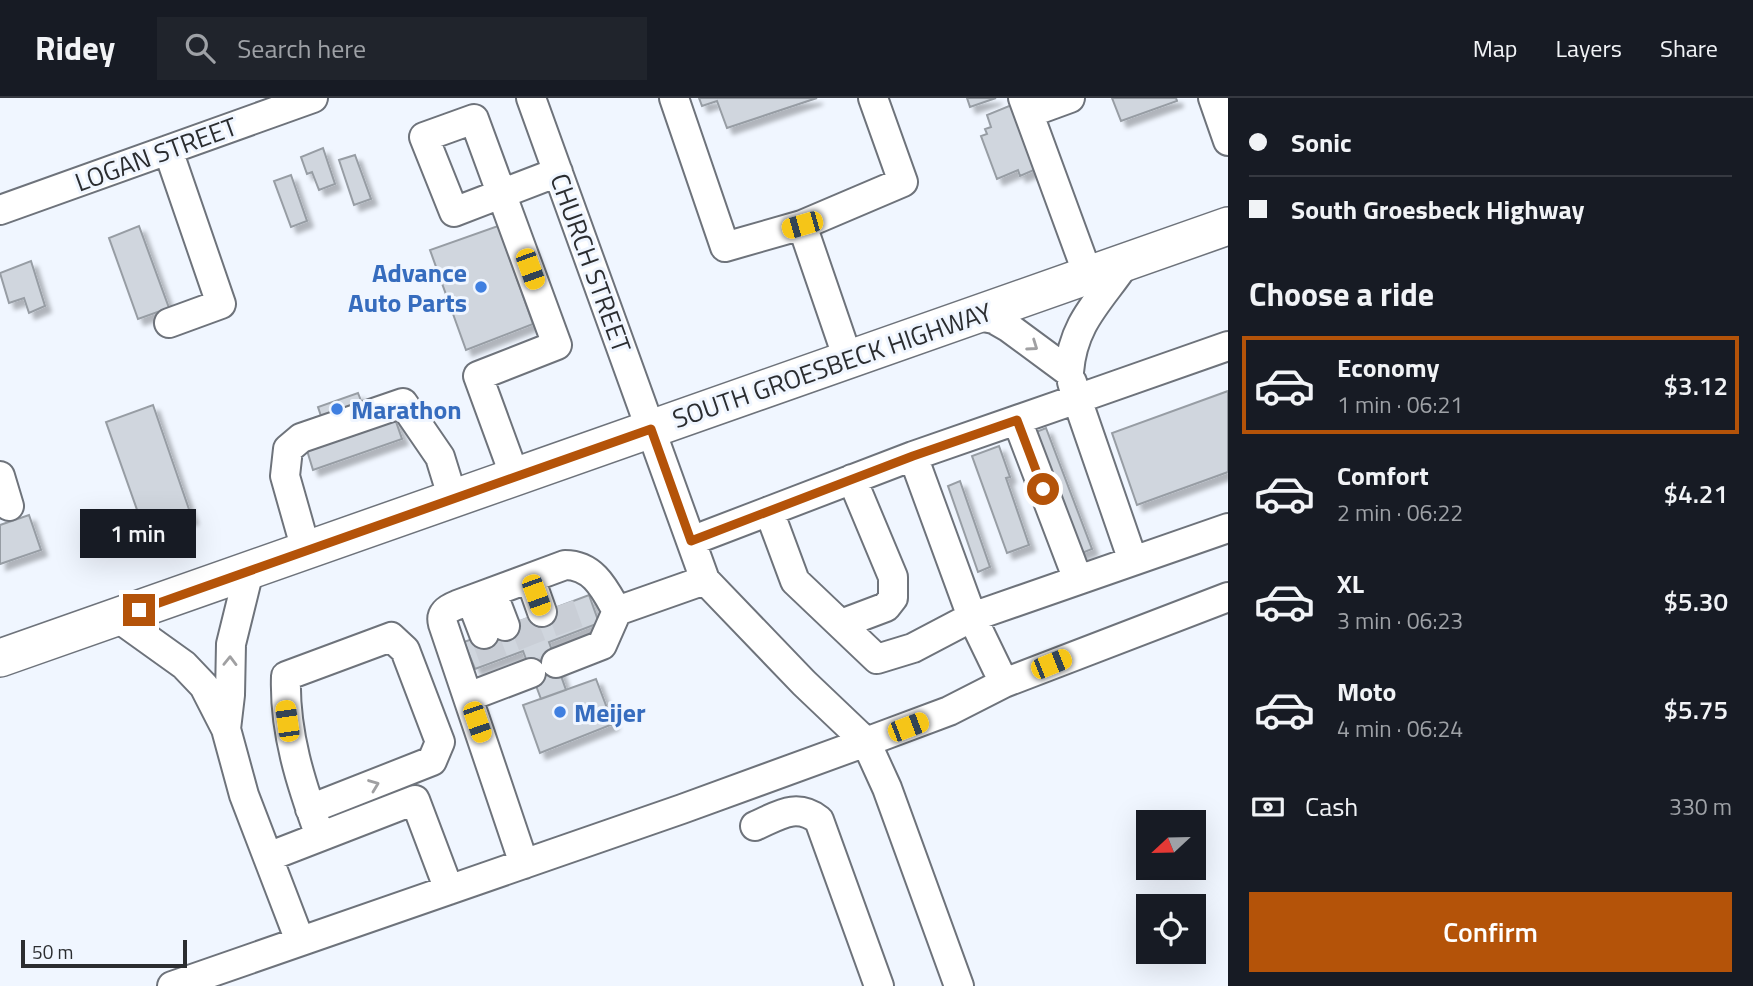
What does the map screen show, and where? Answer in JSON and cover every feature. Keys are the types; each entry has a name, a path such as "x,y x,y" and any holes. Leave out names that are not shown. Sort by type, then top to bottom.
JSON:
{"main road":[{"name":"SOUTH GROESBECK HIGHWAY","path":"0,658 1228,226"}],"street":[{"name":"LOGAN STREET","path":"0,210 313,98"},
{"name":"CHURCH STREET","path":"531,98 705,580"},
{"path":"674,98 726,247 802,225 903,183 873,98"},
{"path":"1070,98 1026,105 1088,275"},
{"path":"1213,98 1227,135"},
{"path":"168,150 220,304 169,323"},
{"path":"515,477 478,376 557,345 502,194 558,172"},
{"path":"802,225 848,359"},
{"path":"1126,261 1081,324 1070,356 1073,386 1133,561"},
{"path":"973,315 1001,323 1073,386"},
{"path":"691,541 913,456 1017,420 1073,386 1228,346"},
{"path":"306,550 285,476 288,449 301,438 404,403 440,457 453,499"},
{"path":"1017,420 1078,580"},
{"path":"913,456 972,617 1004,683"},
{"path":"0,476 9,506"},
{"path":"841,624 886,607 893,598 893,577 852,479"},
{"path":"769,511 795,581 877,659 913,648 972,617 1228,528"},
{"path":"524,864 442,618 449,608 565,565 586,570 600,582 617,611"},
{"path":"226,729 231,644 249,571"},
{"path":"468,697 539,660 602,645 617,611 705,580 804,683 866,742 887,788 958,986"},
{"path":"510,585 523,619"},
{"path":"510,585 523,619"},
{"path":"510,585 523,619"},
{"path":"172,986 866,742 949,711 1004,683 1228,597"},
{"path":"117,617 184,665 204,686 226,729 244,795 300,941"},
{"path":"310,809 432,761 440,743 405,650 391,637 286,676 285,703 290,739 310,809 320,836"},
{"path":"268,857 415,800 449,890"},
{"path":"755,826 797,810 809,813 818,820 879,986"}],"building":[{"path":"699,98 817,98 727,128 717,101 702,106"},
{"path":"967,98 996,98 970,107"},
{"path":"1112,98 1176,98 1177,101 1121,121"},
{"path":"1014,104 1036,163 1032,165 1034,170 1020,176 1018,170 997,179 981,136 987,134 985,129 991,127 987,115"},
{"path":"323,148 335,184 319,190 312,172 307,174 301,157"},
{"path":"355,155 371,199 354,205 339,160"},
{"path":"291,175 307,221 291,227 274,181"},
{"path":"139,226 169,308 138,319 109,238"},
{"name":"Advance Auto Parts","path":"498,226 533,324 466,350 430,250"},
{"path":"31,261 45,306 29,313 24,298 9,303 0,273"},
{"path":"1228,391 1228,472 1137,505 1112,433"},
{"path":"358,393 365,411 324,425 318,407"},
{"path":"153,405 192,518 162,528 158,516 141,521 106,422"},
{"path":"394,416 402,439 313,470 306,447"},
{"path":"1046,428 1092,549 1077,555 1031,434"},
{"path":"999,446 1010,477 1006,478 1029,545 1007,553 972,456"},
{"path":"960,481 990,567 978,572 948,486"},
{"path":"29,515 41,550 0,564 0,525"},
{"path":"589,595 599,623 549,642 566,690 541,699 523,651 475,669 464,642"},
{"path":"596,679 613,724 540,753 523,705"}],"tunnel":[{"path":"560,605 570,633"},
{"path":"522,619 541,668"},
{"path":"484,634 494,661"}],"place":[{"name":"Advance Auto Parts","path":"481,287"},
{"name":"Marathon","path":"337,409"},
{"name":"Meijer","path":"560,712"}],"route":[{"path":"139,610 651,429 691,541 913,456 1017,420 1043,489"}]}
